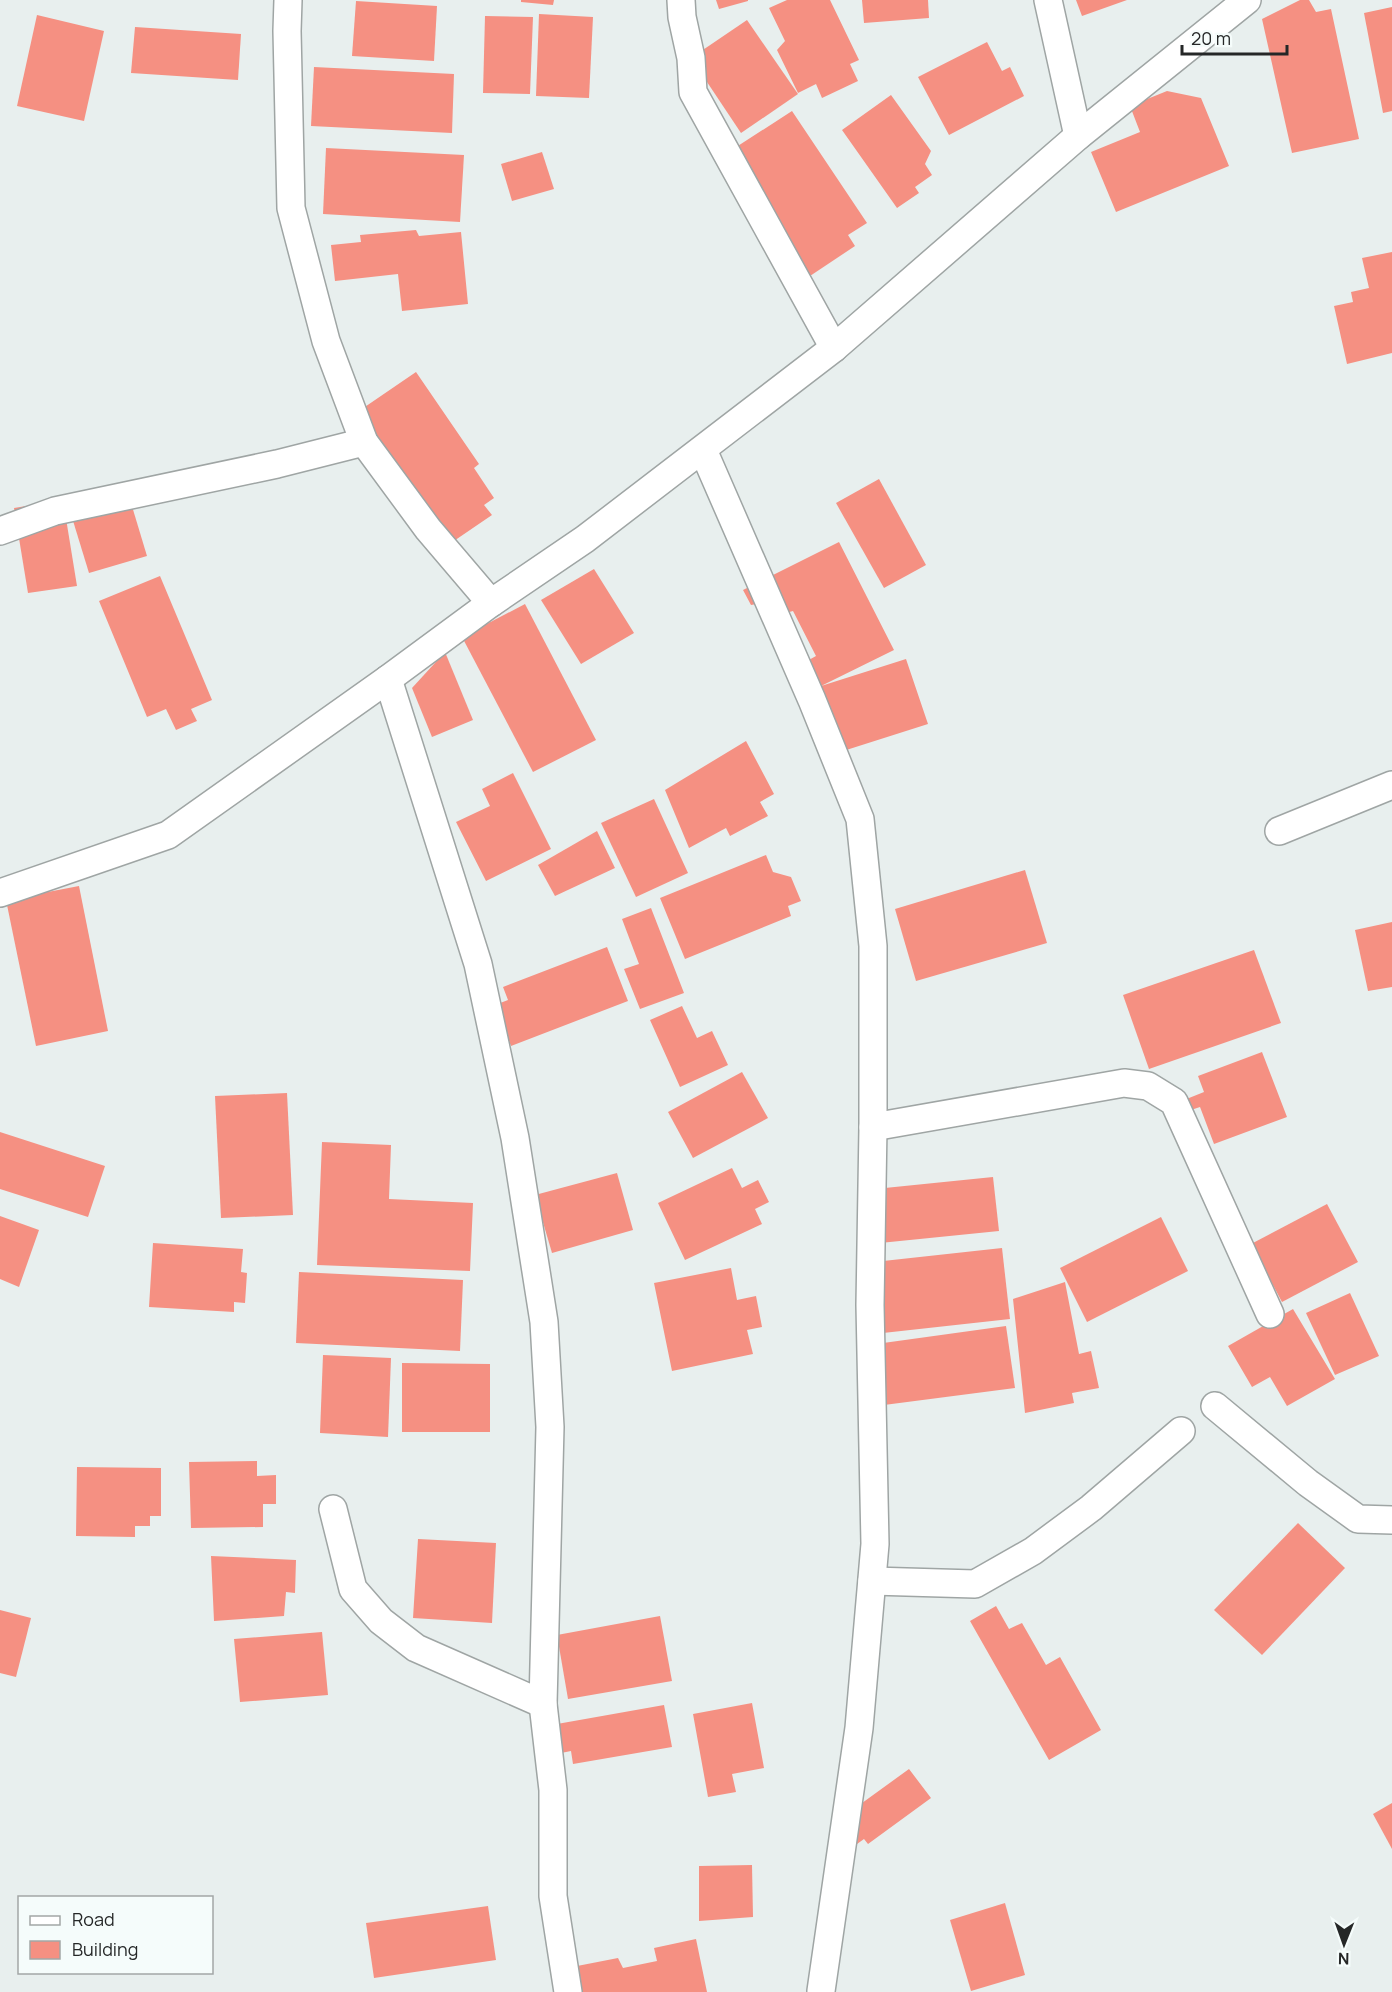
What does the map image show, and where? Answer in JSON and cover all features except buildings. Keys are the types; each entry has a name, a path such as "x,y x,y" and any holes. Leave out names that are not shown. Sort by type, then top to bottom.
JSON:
{"street":[{"path":"288,0 291,208 326,341 364,442 428,529 491,603"},
{"path":"681,0 682,17 691,58 693,92 834,348"},
{"path":"1048,0 1078,136"},
{"path":"0,893 168,835 388,680 491,603 585,539 834,348 1078,136 1247,0"},
{"path":"0,531 55,511 277,464 364,442"},
{"path":"703,450 812,700 860,819 873,946 870,1305 875,1544 859,1728 821,1991"},
{"path":"388,680 478,964 515,1138 544,1322 550,1427 543,1704 553,1790 553,1896 568,1992"},
{"path":"1279,831 1392,785"},
{"path":"873,1127 1124,1083 1148,1086 1173,1102 1270,1314"},
{"path":"1215,1406 1308,1483 1358,1519 1392,1520"},
{"path":"872,1581 975,1584 1033,1551 1091,1508 1181,1431"},
{"path":"333,1509 353,1589 381,1621 416,1648 543,1704"}]}
